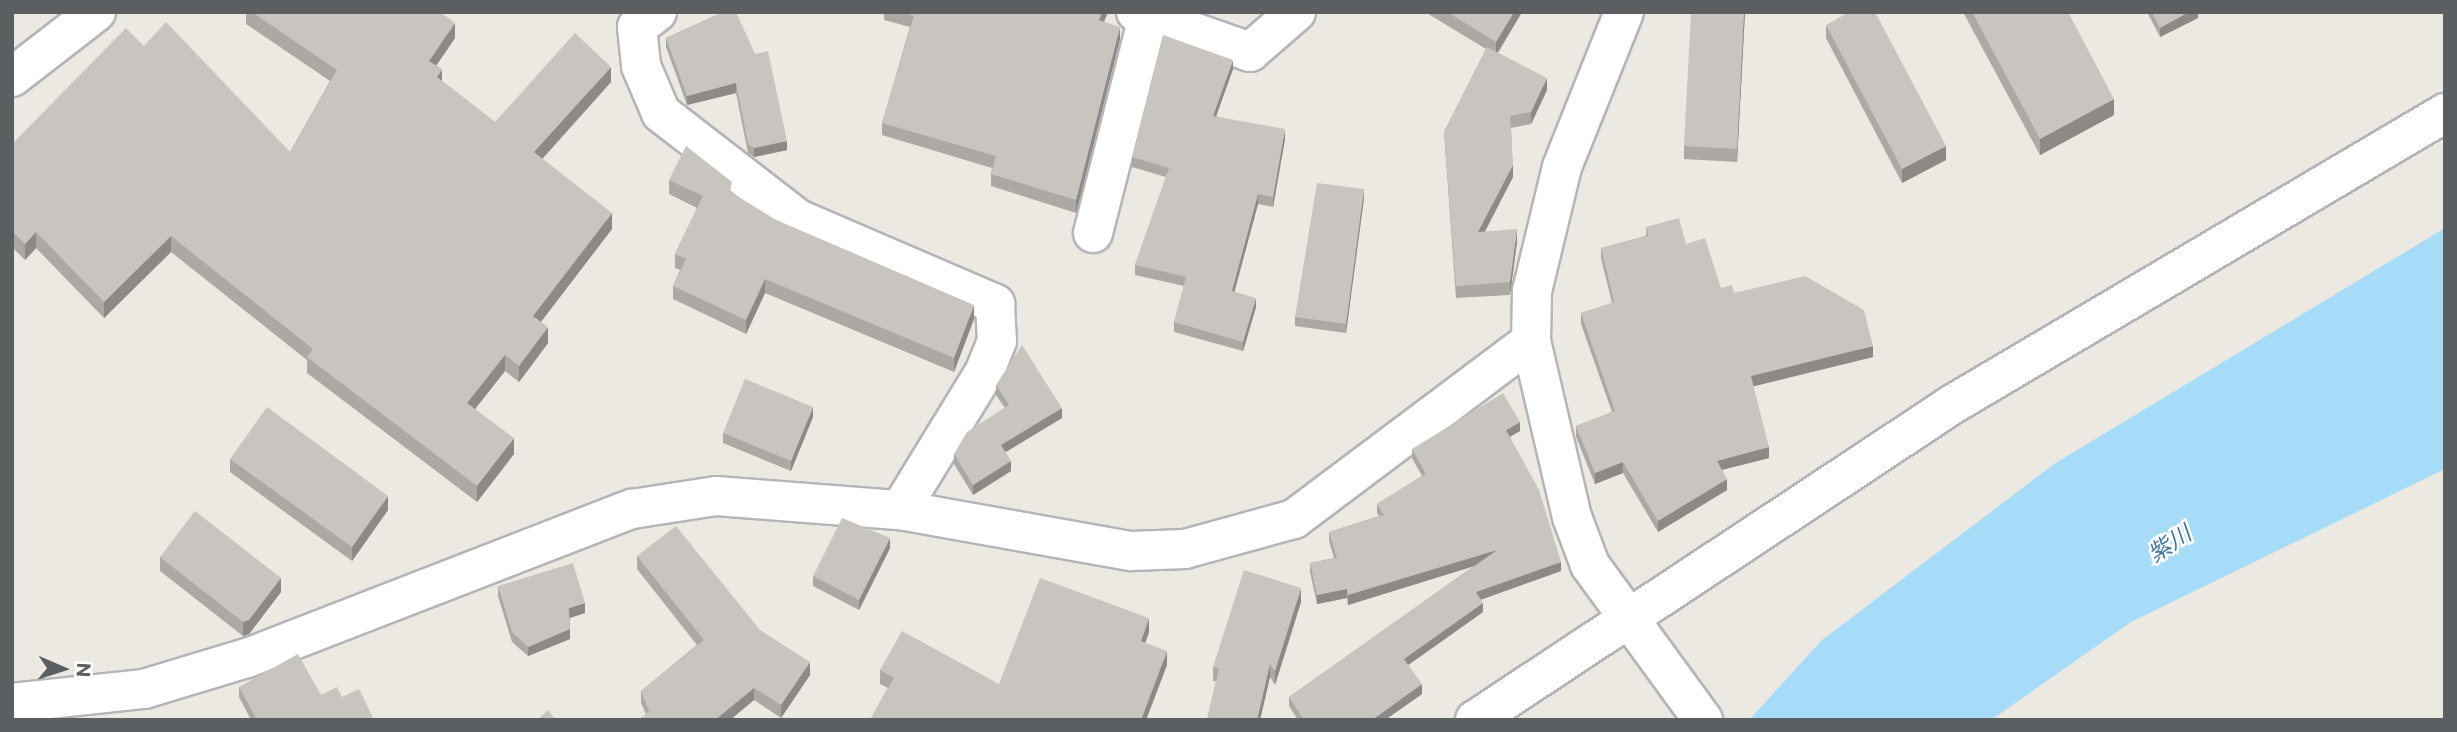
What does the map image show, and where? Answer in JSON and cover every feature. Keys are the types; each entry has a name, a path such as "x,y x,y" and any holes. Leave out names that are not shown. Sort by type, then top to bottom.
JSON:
{"street":[{"path":"12,77 96,12"},
{"path":"657,12 637,27 641,65 661,113 798,219 995,304 997,341 984,373 900,510"},
{"path":"1093,233 1142,14 1250,52 1296,12"},
{"path":"1623,12 1562,167 1532,291 1531,341 1572,517 1590,565 1703,720"},
{"path":"1475,720 1635,624 1953,404 2445,113"},
{"path":"12,704 144,689 234,662 632,509 716,496 900,510 1131,551 1185,549 1294,519 1531,341"}],"water":[{"name":"紫川","path":"2445,228 2445,469 2131,622 1991,720 1749,720 1822,640 2054,464"}],"building":[{"path":"252,12 440,12 455,23 429,61 442,69 437,77 495,122 575,33 611,67 534,152 612,213 533,316 548,327 519,366 505,355 467,403 514,438 477,486 307,357 313,349 171,236 104,302 36,232 25,244 12,231 12,144 126,28 144,46 166,22 290,152 337,70"},
{"path":"723,12 736,12 755,54 768,51 787,141 754,148 748,144 736,83 687,96 666,38"},
{"path":"902,12 1102,12 1099,20 1120,27 1076,200 991,174 996,156 882,123 914,16"},
{"path":"1447,12 1514,12 1496,42"},
{"path":"1691,12 1744,12 1737,149 1684,146"},
{"path":"1849,12 1875,12 1946,146 1902,169 1826,25"},
{"path":"1972,12 2068,12 2114,99 2040,139"},
{"path":"2152,12 2189,12 2160,28"},
{"path":"1163,35 1233,60 1213,116 1285,129 1273,197 1258,194 1232,291 1256,298 1243,342 1174,322 1186,277 1135,265 1169,168 1132,157"},
{"path":"1487,47 1547,78 1531,112 1510,116 1513,165 1478,232 1517,229 1510,282 1456,286 1444,132"},
{"path":"686,146 732,182 730,192 774,219 974,305 954,358 765,279 746,320 673,286 686,259 675,254 703,196 669,180"},
{"path":"1317,183 1364,189 1346,324 1295,317"},
{"path":"1679,218 1686,244 1705,238 1721,288 1732,285 1734,293 1805,276 1864,310 1873,346 1751,376 1769,447 1717,461 1727,479 1658,521 1623,462 1595,473 1576,426 1615,411 1581,313 1614,302 1601,248 1648,236 1646,227"},
{"path":"1022,345 1062,408 1001,445 1011,461 973,485 954,454 967,432 1009,405 996,385"},
{"path":"745,379 813,407 791,461 723,433"},
{"path":"1503,393 1520,422 1506,430 1539,490 1561,562 1476,592 1483,603 1404,659 1422,684 1372,720 1304,720 1289,697 1497,550 1348,595 1347,589 1317,595 1310,563 1337,558 1329,532 1384,515 1377,504 1426,474 1412,449"},
{"path":"267,407 388,496 352,547 230,459"},
{"path":"195,511 281,578 249,620 243,622 160,557"},
{"path":"842,518 890,538 859,600 813,576"},
{"path":"676,526 760,630 810,662 781,705 754,688 715,720 639,720 649,711 641,691 704,640 637,556"},
{"path":"573,563 585,603 569,608 570,629 528,647 512,632 498,586"},
{"path":"1244,570 1301,588 1275,671 1270,664 1257,720 1207,720 1219,669 1213,667"},
{"path":"1040,578 1149,618 1141,641 1167,651 1141,720 870,720 894,678 880,670 902,631 999,684"},
{"path":"298,654 321,695 337,687 342,697 359,689 374,720 257,720 239,687"},
{"path":"548,710 556,720 537,720"}]}
